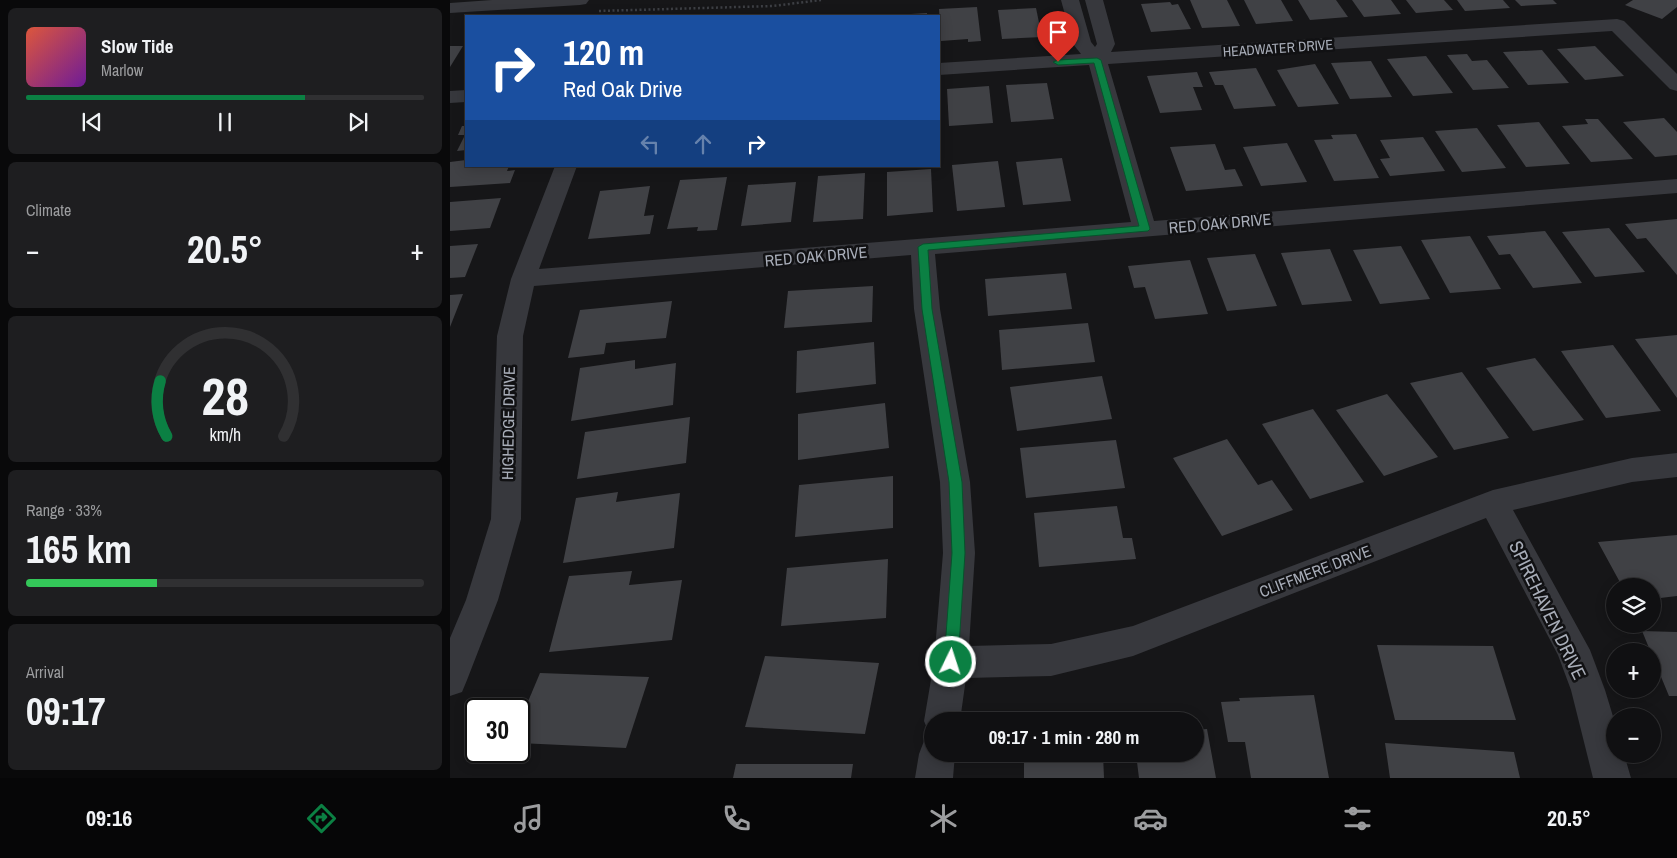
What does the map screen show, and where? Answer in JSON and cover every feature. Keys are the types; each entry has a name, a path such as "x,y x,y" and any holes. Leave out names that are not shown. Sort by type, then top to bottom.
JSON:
{"street":[{"path":"450,8 580,0"},
{"path":"1070,0 1082,44 1097,60 1145,229"},
{"path":"1094,0 1106,44 1097,60"},
{"name":"HEADWATER DRIVE","path":"940,69 1617,25 1677,85"},
{"path":"450,97 465,96"},
{"name":"HIGHEDGE DRIVE","path":"450,680 482,600 506,519 510,336 523,280 566,167"},
{"name":"RED OAK DRIVE","path":"523,280 1677,186"},
{"path":"923,247 927,309 955,482 959,553 951,662 943,712"},
{"name":"CLIFFMERE DRIVE","path":"951,662 1051,660 1133,641 1494,502 1632,470 1677,465"},
{"name":"SPIREHAVEN DRIVE","path":"1494,502 1573,650 1588,690 1612,778"},
{"path":"934,778 936,762"}],"path":[{"path":"598,11 773,6 821,0"}],"building":[{"path":"1190,0 1227,0 1240,26 1202,28"},
{"path":"1244,0 1281,0 1293,21 1256,24"},
{"path":"1298,0 1336,0 1348,17 1310,20"},
{"path":"1352,0 1391,0 1401,14 1364,17"},
{"path":"1406,0 1444,0 1453,10 1416,13"},
{"path":"1457,0 1503,0 1510,8 1465,11"},
{"path":"1515,0 1553,0 1557,4 1521,6"},
{"path":"1633,0 1677,0 1677,7 1662,19 1625,5"},
{"path":"1170,2 1172,5 1178,4 1191,29 1151,32 1141,4"},
{"path":"977,7 981,41 968,42 968,39 941,41 939,9"},
{"path":"1036,8 1042,37 1002,39 998,10"},
{"path":"927,13 927,15 895,15"},
{"path":"450,46 463,46 450,67"},
{"path":"1595,46 1624,76 1585,80 1557,49"},
{"path":"1542,50 1569,83 1528,85 1503,52"},
{"path":"1467,54 1472,61 1487,60 1509,88 1473,90 1447,55"},
{"path":"1426,56 1453,93 1413,96 1387,59"},
{"path":"1371,61 1392,97 1350,99 1331,63"},
{"path":"1315,64 1339,104 1298,107 1277,70"},
{"path":"1256,68 1276,106 1234,109 1223,85 1215,85 1209,72"},
{"path":"1197,72 1203,87 1193,87 1202,110 1160,113 1147,76"},
{"path":"1047,83 1054,119 1011,122 1006,85"},
{"path":"989,86 993,123 949,126 947,89"},
{"path":"1664,118 1677,132 1677,155 1655,157 1623,122"},
{"path":"1585,119 1598,119 1633,159 1591,162 1562,126 1588,124"},
{"path":"1539,122 1570,164 1526,167 1497,125"},
{"path":"462,126 465,126 465,135 458,135"},
{"path":"1477,128 1506,168 1462,172 1435,131"},
{"path":"1356,134 1379,178 1334,181 1314,140 1333,139 1331,135"},
{"path":"465,135 465,150 457,151"},
{"path":"1423,137 1445,171 1390,176 1380,159 1390,158 1380,140"},
{"path":"1287,143 1307,182 1261,186 1243,147"},
{"path":"1215,144 1225,170 1235,169 1243,186 1186,191 1170,147"},
{"path":"1062,158 1071,201 1023,205 1016,162"},
{"path":"465,160 465,167 509,167 507,171 515,170 510,183 450,187 450,162"},
{"path":"998,161 1005,207 957,211 952,165"},
{"path":"931,169 933,212 887,216 887,172"},
{"path":"865,173 863,219 813,222 818,176"},
{"path":"727,177 717,230 697,231 698,227 667,229 680,180"},
{"path":"796,182 791,222 741,226 748,185"},
{"path":"650,186 644,216 654,215 650,234 588,239 600,191"},
{"path":"501,198 490,228 450,231 450,202"},
{"path":"1677,219 1677,275 1646,238 1637,239 1625,224"},
{"path":"1609,228 1645,272 1595,277 1562,232"},
{"path":"1545,231 1582,283 1533,288 1510,254 1499,255 1487,236"},
{"path":"1470,236 1501,289 1450,293 1421,240"},
{"path":"478,244 465,277 450,278 450,246"},
{"path":"1401,246 1430,299 1380,304 1353,250"},
{"path":"1330,249 1352,301 1302,305 1281,253"},
{"path":"1255,254 1277,306 1227,311 1207,258"},
{"path":"1190,260 1208,314 1155,319 1145,287 1134,288 1128,266"},
{"path":"1066,273 1072,309 988,316 985,279"},
{"path":"873,286 872,322 784,328 788,291"},
{"path":"463,294 450,327 450,295"},
{"path":"672,301 666,338 606,343 604,354 568,358 580,310"},
{"path":"1088,323 1095,362 1002,370 999,330"},
{"path":"1677,335 1677,398 1635,339"},
{"path":"874,342 876,384 796,393 797,351"},
{"path":"1613,345 1661,411 1606,418 1561,351"},
{"path":"1535,358 1584,420 1533,431 1486,368"},
{"path":"635,360 635,369 676,363 673,405 571,421 580,368"},
{"path":"1462,372 1509,438 1454,450 1410,383"},
{"path":"1102,376 1112,419 1017,431 1010,387"},
{"path":"1387,394 1438,457 1384,476 1336,410"},
{"path":"885,403 889,448 798,460 798,414"},
{"path":"1313,409 1364,482 1310,499 1262,424"},
{"path":"690,417 686,463 577,479 585,432"},
{"path":"1227,439 1258,485 1272,480 1293,510 1222,536 1173,458"},
{"path":"1116,440 1125,488 1026,498 1020,448"},
{"path":"893,476 893,528 795,537 799,485"},
{"path":"618,492 616,502 680,493 674,548 563,563 576,498"},
{"path":"1117,506 1123,538 1132,538 1136,559 1039,567 1034,513"},
{"path":"1677,535 1677,596 1661,598 1661,578 1618,578 1598,542"},
{"path":"888,559 886,618 781,626 787,568"},
{"path":"632,571 629,585 682,580 672,640 549,652 569,576"},
{"path":"1677,632 1677,696 1669,696 1661,677 1661,643 1647,643 1643,633"},
{"path":"1377,645 1493,646 1516,720 1395,720"},
{"path":"765,656 879,663 865,734 745,727"},
{"path":"540,673 649,677 626,748 530,744 530,698"},
{"path":"1314,695 1329,778 1251,778 1245,742 1228,742 1221,702 1240,701 1239,698"},
{"path":"1204,729 1207,729 1216,778 1139,778 1137,762 1204,762"},
{"path":"1385,743 1514,752 1520,778 1390,778"},
{"path":"1024,762 1103,762 1104,778 1024,778"},
{"path":"736,764 853,764 851,778 733,778"}],"route":[{"path":"951,662 959,553 955,482 927,309 923,247 1145,229 1097,60 1058,62"}]}
